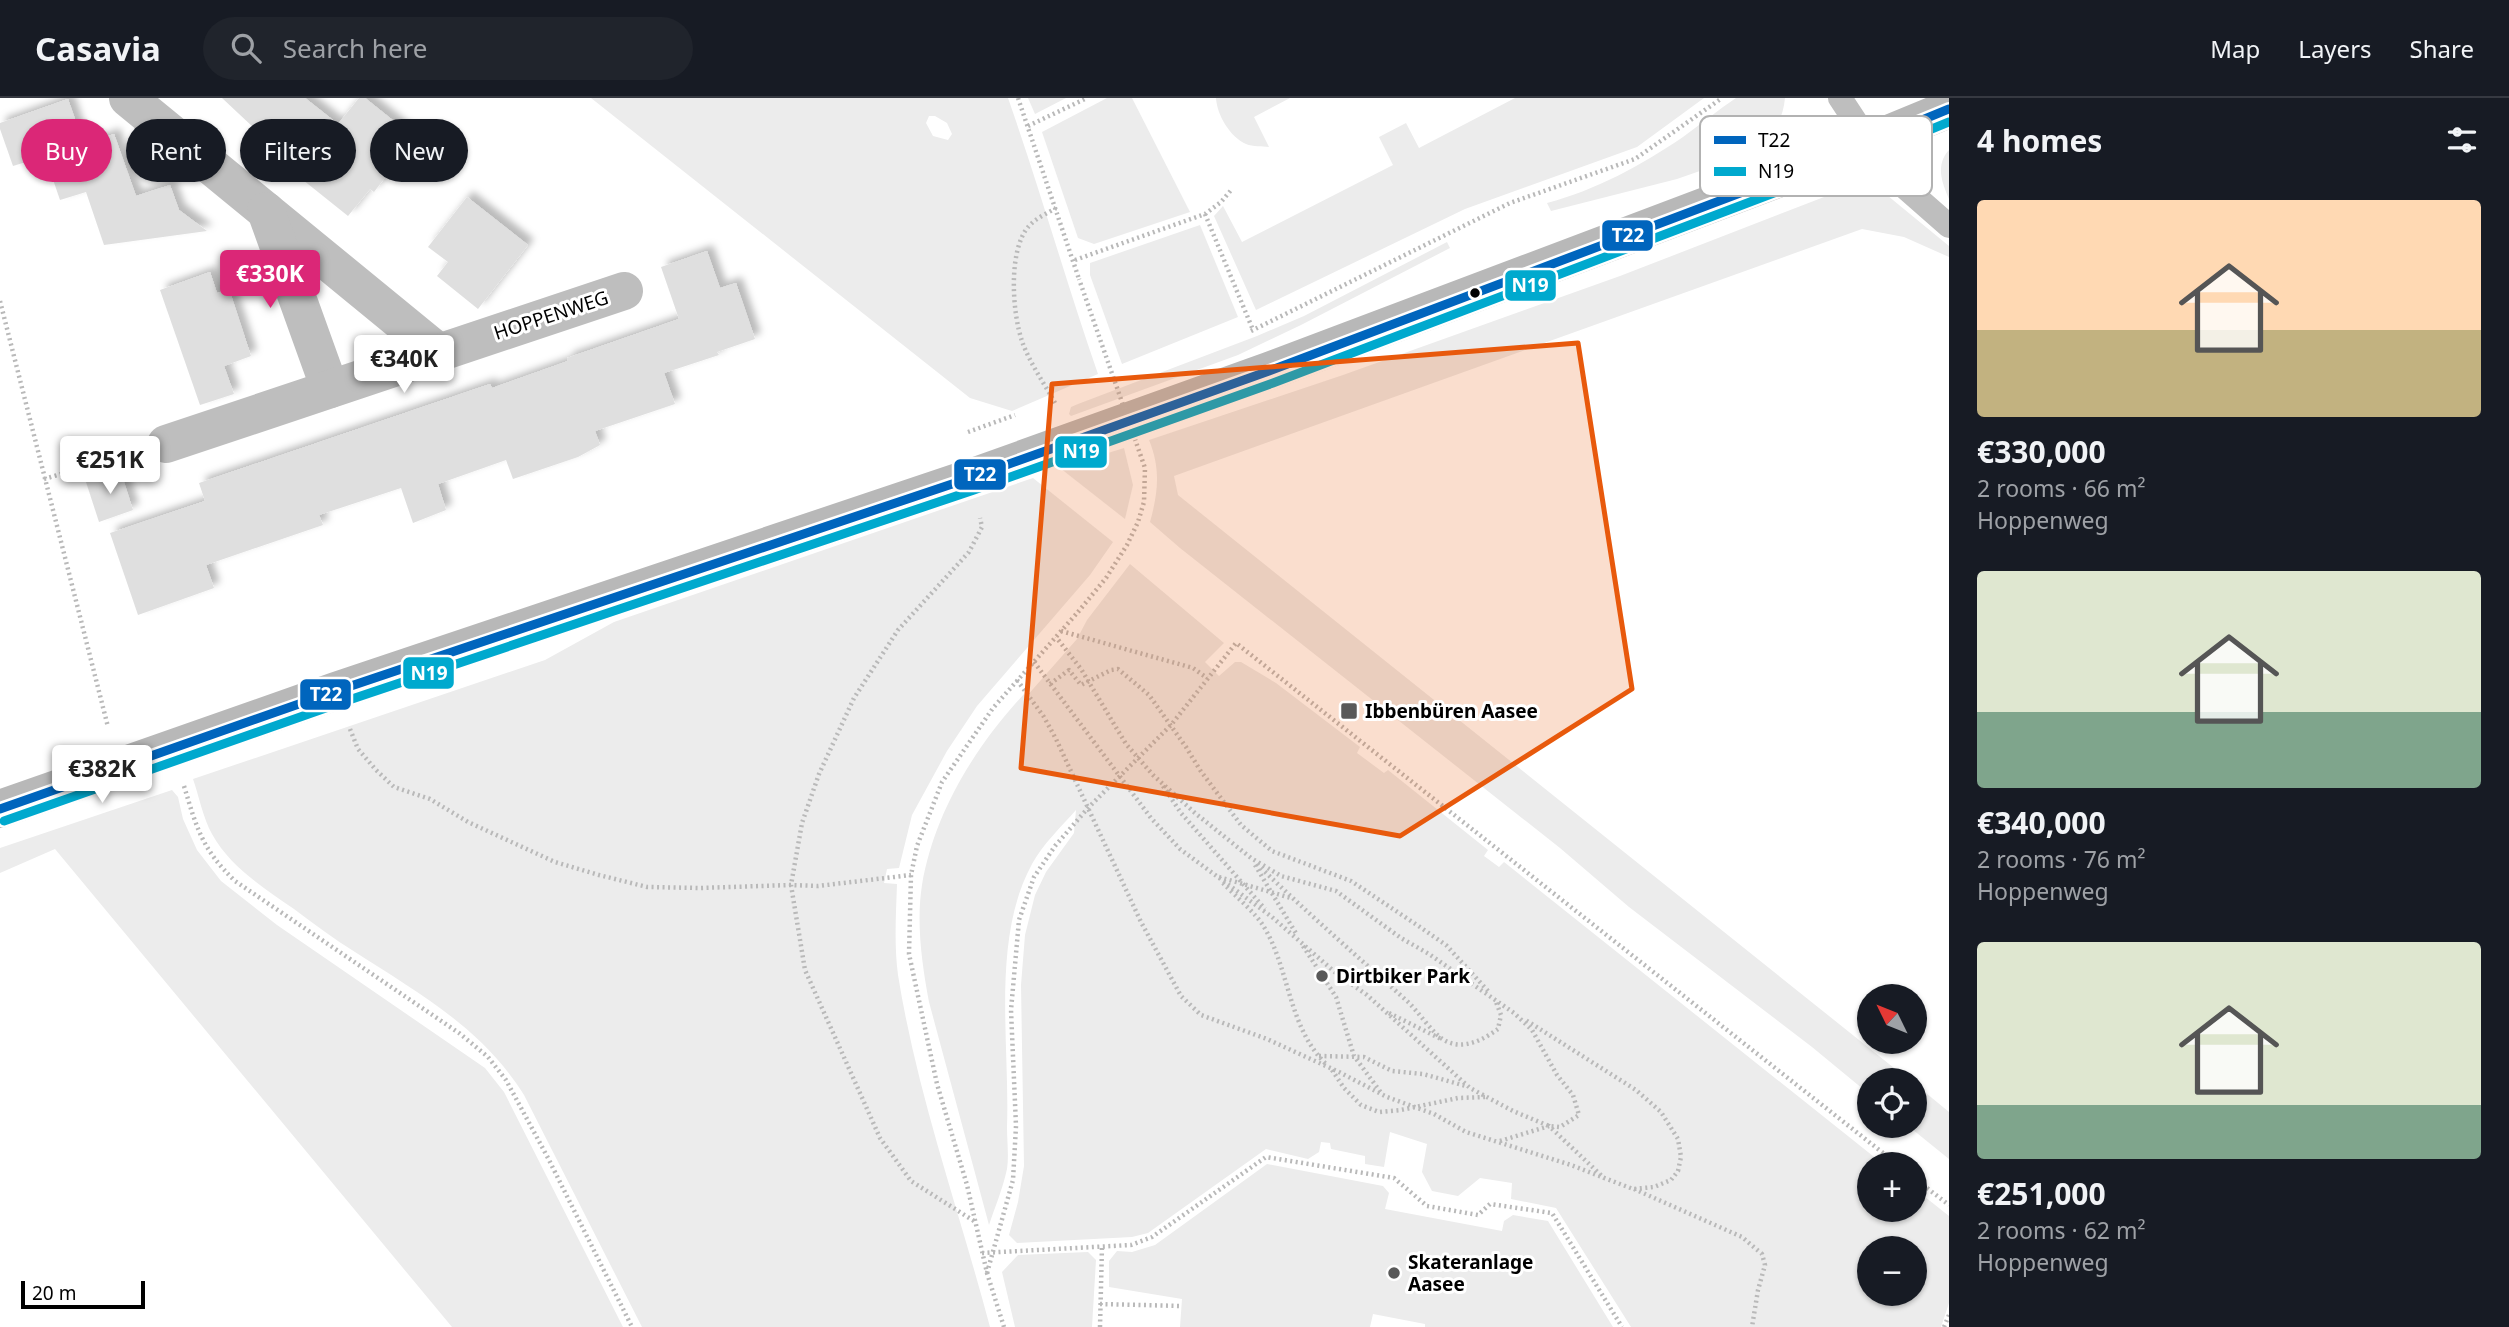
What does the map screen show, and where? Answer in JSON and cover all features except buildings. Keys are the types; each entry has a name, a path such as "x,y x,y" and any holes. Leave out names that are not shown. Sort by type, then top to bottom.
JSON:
{"main road":[{"path":"1932,116 1949,109"},
{"path":"0,808 336,691 970,478 1451,304 1733,196"}],"street":[{"path":"128,98 438,352"},
{"path":"266,211 330,389"},
{"name":"HOPPENWEG","path":"166,443 624,292"}],"lane":[{"path":"1840,98 1851,116"},
{"path":"1916,196 1947,221"}],"path":[{"path":"1004,1327 937,1084 909,954 911,875 917,846 942,782 993,708 1106,578 1127,545 1144,502 1145,468 1018,98"},
{"path":"1028,126 1087,98"},
{"path":"1240,335 1510,203 1635,159 1722,98"},
{"path":"1075,260 1205,214 1232,189"},
{"path":"1055,403 1022,340 1014,294 1020,240 1030,225 1056,208"},
{"path":"1205,214 1253,330"},
{"path":"0,301 108,728"},
{"path":"1104,386 1116,381"},
{"path":"1044,406 1067,399"},
{"path":"986,424 1021,413"},
{"path":"44,479 166,443"},
{"path":"970,478 982,527 969,552 898,630 854,698 819,774 802,823 791,885 805,970 880,1138 911,1181 974,1221"},
{"path":"1061,631 1194,668 1207,678"},
{"path":"1056,637 1088,680 1126,744 1159,780 1220,835 1281,876 1336,891 1514,1013 1636,1090 1661,1112 1678,1139 1681,1157 1678,1171 1671,1180 1654,1187 1633,1189"},
{"path":"987,1273 1013,1180 1016,1126 1011,1010 1020,920 1034,877 1055,846 1088,808 1171,725 1236,643 1882,1152"},
{"path":"1034,662 1151,818 1180,849 1272,917 1471,1088 1549,1126 1607,1181"},
{"path":"1050,684 1069,670 1082,685 1088,680 1118,669 1149,695 1200,771 1241,825 1272,851 1351,881 1446,945 1496,1000 1501,1015 1498,1029 1487,1037 1464,1045 1443,1041 1382,1010"},
{"path":"1017,680 1044,717 1141,922 1181,996 1201,1015 1304,1056 1384,1096 1434,1114 1466,1132 1633,1189 1742,1237 1762,1254 1765,1265 1752,1327"},
{"path":"336,691 358,748 394,787 430,799 468,822 555,862 647,887 818,886 911,875"},
{"path":"149,757 181,775 194,824 204,844 216,862 235,881 459,1033 488,1057 506,1080 536,1136 632,1327"},
{"path":"1159,780 1181,813 1272,917"},
{"path":"1251,858 1336,997 1354,1056 1384,1096"},
{"path":"1251,858 1291,898 1411,1004 1443,1041"},
{"path":"1215,875 1291,898"},
{"path":"1215,875 1263,924 1302,1032 1318,1056 1361,1105 1379,1112 1458,1098 1485,1097"},
{"path":"1499,1142 1549,1126 1560,1127 1579,1115 1577,1105 1532,1030 1514,1013"},
{"path":"1304,1056 1364,1057 1392,1071 1423,1074 1471,1088"},
{"path":"982,1253 1131,1245 1152,1237 1266,1157 1394,1178 1426,1206 1478,1215 1490,1204 1552,1213 1622,1327"},
{"path":"1927,1188 1949,1205"},
{"path":"1100,1327 1102,1246"},
{"path":"1100,1304 1182,1306"},
{"path":"1944,1327 1949,1315"}],"highlighted area":[{"path":"1578,343 1632,689 1400,836 1021,768 1052,384"}],"shaded area":[{"path":"591,98 1008,98 1098,374 1012,411 970,398","holes":["929,116 935,116 947,123 952,134 948,140 933,136 926,123"]},
{"path":"1028,98 1066,98 1035,114"},
{"path":"1107,98 1132,98 1190,212 1094,244 1078,238 1042,132"},
{"path":"1216,98 1290,98 1254,117 1269,147 1240,141 1222,118"},
{"path":"1515,98 1704,98 1637,147 1465,209 1256,310 1214,216 1223,206 1242,242 1393,165 1379,137 1406,123 1419,148"},
{"path":"1736,98 1785,98 1781,116 1712,116"},
{"path":"1700,124 1700,171 1551,211 1547,203 1601,184 1635,167"},
{"path":"1949,150 1949,199 1941,168"},
{"path":"1827,196 1888,196 1949,246 1949,257 1904,237 1862,229 1174,476 1178,495 1857,1038 1857,1054 1877,1054 1894,1068 1857,1068 1857,1084 1629,907 1560,848 1150,522 1157,481 1149,440 1343,375 1620,276"},
{"path":"1200,225 1238,317 1122,364 1090,275 1090,263"},
{"path":"1447,242 1450,248 1238,355 1071,416 1069,414 1071,407 1078,404 1304,316"},
{"path":"1124,448 1133,485 1125,519 1060,468"},
{"path":"1033,478 1113,542 1090,575 977,706 947,751 912,815 899,868 887,869 884,883 897,884 897,964 906,1019 927,1108 990,1327 642,1327 524,1095 507,1071 489,1050 448,1014 332,937 238,867 212,834 193,779 545,660 614,622"},
{"path":"1130,564 1224,643 1205,662 1219,676 1235,662 1241,662 1276,683 1360,747 1357,753 1384,773 1388,770 1488,850 1484,856 1499,867 1504,862 1868,1152 1857,1152 1857,1222 1927,1222 1927,1199 1949,1216 1949,1303 1941,1327 1631,1327 1556,1208 1511,1199 1512,1183 1480,1178 1458,1196 1432,1191 1422,1172 1427,1144 1390,1132 1384,1167 1365,1164 1365,1156 1331,1149 1330,1143 1321,1142 1319,1152 1308,1159 1266,1149 1148,1233 1132,1237 1017,1243 1009,1235 1024,1166 1021,985 1025,935 1035,895 1046,872 1074,833 1076,810 1032,864 1019,893 1011,925 1005,992 1008,1164 989,1225 929,1002 920,929 922,885 936,832 973,759 1006,714 1024,694 1026,697 1077,639 1087,620"},
{"path":"172,790 178,797 183,819 197,850 221,881 277,925 485,1068 504,1092 623,1327 452,1327 55,849 0,873 0,848"},
{"path":"1927,1094 1949,1112 1949,1159 1923,1138 1927,1138"},
{"path":"1267,1164 1383,1186 1389,1193 1385,1209 1502,1231 1504,1221 1513,1215 1548,1221 1613,1327 1425,1327 1425,1324 1373,1314 1370,1327 1180,1327 1182,1299 1109,1287 1109,1261 1117,1251 1132,1252 1155,1245"},
{"path":"1088,1252 1096,1260 1092,1327 1015,1327 1002,1272 1018,1255"}],"transit line":[{"name":"T22","path":"1932,116 1949,109"},
{"name":"N19","path":"1932,129 1949,122"},
{"name":"T22","path":"0,809 336,691 970,478 1269,371 1732,196"},
{"name":"N19","path":"4,821 340,703 974,490 1273,383 1766,196"}],"place":[{"name":"Ibbenbüren Aasee","path":"1349,711"},
{"name":"Dirtbiker Park","path":"1322,976"},
{"name":"Skateranlage Aasee","path":"1394,1273"}]}
